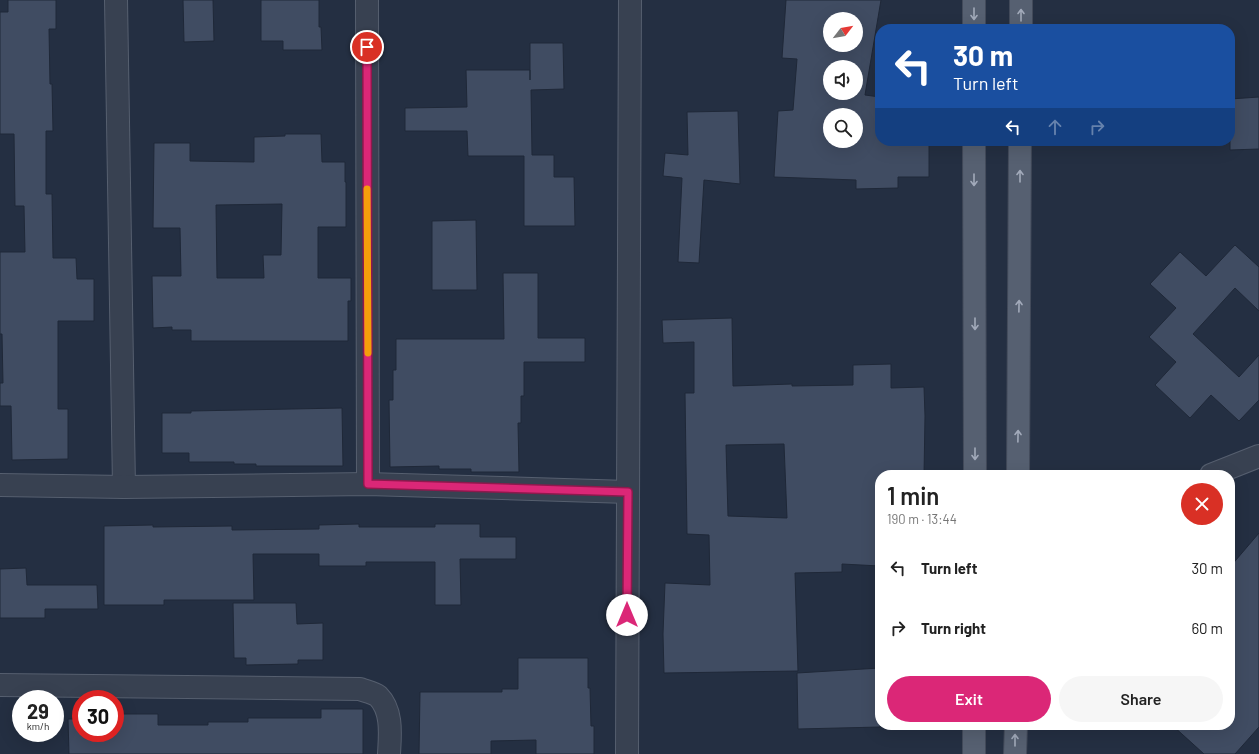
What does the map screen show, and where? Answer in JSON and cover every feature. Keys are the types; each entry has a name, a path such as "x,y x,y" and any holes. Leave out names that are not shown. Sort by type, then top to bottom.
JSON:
{"main road":[{"path":"974,0 974,24"},
{"path":"1021,0 1021,24"},
{"path":"974,146 975,470"},
{"path":"1018,470 1020,146"},
{"path":"974,730 974,754"},
{"path":"1015,754 1016,730"}],"street":[{"path":"116,0 124,487"},
{"path":"367,0 368,484"},
{"path":"627,754 630,0"},
{"path":"1224,470 1259,456"},
{"path":"0,485 124,487 368,484 628,492"},
{"path":"0,685 360,689 377,696 386,709 390,724 389,754"}],"building":[{"path":"8,0 56,0 56,29 49,29 53,131 46,131 46,194 52,194 53,258 76,258 77,279 94,279 94,321 58,321 58,409 68,409 68,459 12,460 11,406 0,406 0,383 3,383 2,334 0,334 0,252 25,252 24,206 15,206 14,134 0,134 0,12 8,12"},
{"path":"183,0 213,0 214,41 184,42"},
{"path":"261,0 319,0 319,27 321,27 322,50 283,50 283,41 261,41"},
{"path":"786,0 881,0 877,24 875,24 875,36 865,95 875,96 875,146 929,146 929,177 898,177 898,188 856,189 856,180 774,177 778,111 793,110 797,59 782,58"},
{"path":"530,43 563,43 564,89 531,90 532,155 554,155 554,177 574,177 575,226 524,226 524,156 468,156 467,131 405,131 405,108 467,107 466,70 530,70"},
{"path":"1259,97 1259,149 1230,150 1230,146 1235,146 1235,99"},
{"path":"738,111 740,184 704,180 699,263 678,262 682,178 663,176 665,153 688,155 687,112"},
{"path":"285,134 321,134 322,162 345,162 346,227 318,227 318,278 351,278 351,301 348,301 348,341 191,341 191,330 172,330 172,327 153,328 152,276 181,276 180,228 153,228 154,143 190,143 190,161 254,162 254,137 285,136","holes":["282,204 281,255 263,255 264,278 217,278 216,205"]},
{"path":"476,220 477,290 432,290 432,221"},
{"path":"1235,245 1259,267 1259,311 1235,288 1193,334 1239,377 1259,355 1259,400 1239,421 1211,395 1190,418 1155,385 1176,362 1149,337 1176,308 1150,284 1180,252 1206,276"},
{"path":"503,273 538,273 538,338 585,338 585,362 524,362 524,396 521,396 521,423 518,423 519,472 471,472 471,469 439,469 439,466 390,467 389,400 393,400 393,370 396,370 396,339 504,339"},
{"path":"732,318 733,386 792,384 792,386 853,385 853,365 891,364 891,388 924,387 924,470 875,470 875,566 842,564 842,572 795,573 798,671 664,673 663,634 665,583 710,585 709,535 687,534 685,393 694,393 694,342 663,343 662,320","holes":["784,444 787,518 728,516 726,445"]},
{"path":"342,408 343,466 256,466 256,464 234,464 234,462 189,462 189,453 162,453 162,413"},
{"path":"359,524 359,527 435,527 435,524 480,524 480,537 516,537 516,559 460,559 461,605 435,605 435,562 366,562 366,566 319,566 319,554 253,554 254,600 164,600 164,605 104,605 104,526 232,526 232,530 319,529 319,525"},
{"path":"1259,533 1259,727 1235,754 1204,754 1178,730 1235,730 1235,561"},
{"path":"26,568 27,585 97,585 98,609 45,609 45,618 0,618 0,569"},
{"path":"233,603 296,603 297,624 323,623 323,660 298,660 298,664 246,665 246,658 234,658"},
{"path":"518,658 588,658 588,688 590,688 591,726 594,726 594,754 536,754 536,740 491,741 491,754 419,754 420,692 502,692 502,689 518,689"},
{"path":"875,668 875,727 798,729 797,673"},
{"path":"321,709 363,709 363,754 69,754 68,719 72,719 72,742 124,742 124,714 158,714 158,725 208,725 208,722 248,722 248,718 321,718"}],"slow traffic":[{"path":"367,189 368,353"}],"route":[{"path":"367,47 368,484 628,492 627,615"}]}
